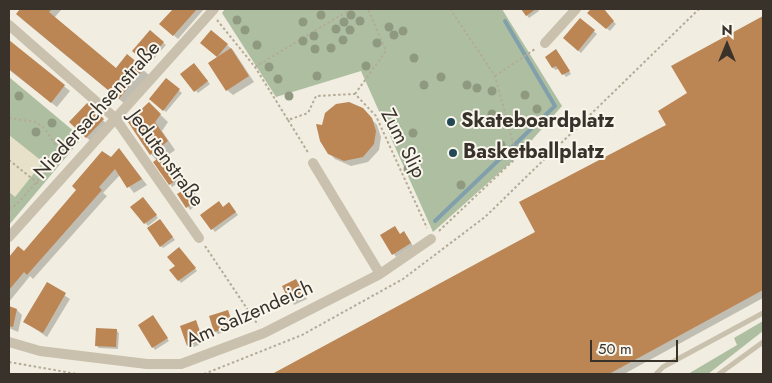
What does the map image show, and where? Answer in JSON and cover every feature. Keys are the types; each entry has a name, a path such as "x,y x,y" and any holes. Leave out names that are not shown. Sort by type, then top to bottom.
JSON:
{"street":[{"path":"545,43 576,9"},
{"name":"Niedersachsenstraße","path":"9,238 212,10"},
{"name":"Jedutenstraße","path":"9,25 115,118 199,238"},
{"path":"313,163 380,274"},
{"name":"Am Salzendeich","path":"9,342 40,351 147,364 181,364 264,333 380,274 431,239"}],"lane":[{"path":"656,374 663,367 763,313"},
{"path":"719,374 763,342"}],"path":[{"path":"255,66 351,9"},
{"path":"355,94 386,51 368,9"},
{"path":"431,239 517,157 514,152 495,76 450,9"},
{"path":"204,374 302,335 403,279 485,217 700,9"},
{"path":"212,10 255,66 313,163"},
{"path":"495,76 527,54"},
{"name":"Zum Slip","path":"288,120 308,113 316,96 355,94 376,116 431,239"},
{"path":"9,118 36,122 45,129 58,149 58,158 16,205 9,209"},
{"path":"9,160 49,193"},
{"path":"199,238 264,333"},
{"path":"9,362 77,374"}],"green space":[{"path":"225,9 502,9 562,106 517,157 433,232 361,71 276,97 222,13"},
{"path":"9,77 82,138 9,225"},
{"path":"763,321 763,331 708,374 688,374 737,345 734,338"}],"shaded area":[{"path":"9,135 43,162 15,197 9,192"}],"building":[{"path":"20,9 52,9 49,12 116,68 127,54 144,68 119,99 16,14"},
{"path":"173,9 197,9 173,36 159,24"},
{"path":"521,9 536,9 526,16"},
{"path":"591,9 604,9 614,21 606,29 587,13"},
{"path":"763,16 763,290 609,374 272,374 535,232 519,202 666,125 658,111 687,93 671,66"},
{"path":"580,18 595,30 578,51 563,38"},
{"path":"150,30 164,42 146,63 132,51"},
{"path":"211,30 228,44 217,57 200,43"},
{"path":"9,40 65,85 51,103 9,69"},
{"path":"231,48 249,76 226,91 208,63"},
{"path":"556,49 570,71 562,75 556,66 552,68 545,57"},
{"path":"194,63 208,81 194,92 180,74"},
{"path":"166,78 180,89 163,111 149,99"},
{"path":"149,102 161,114 155,122 168,141 150,155 128,122"},
{"path":"349,102 363,108 372,118 376,131 374,144 363,157 344,161 328,154 320,141 316,124 322,125 325,113 336,104"},
{"path":"87,103 104,119 86,138 69,122"},
{"path":"119,148 142,179 127,188 115,169 99,187 102,190 27,275 24,272 9,290 9,257 18,246 24,251 76,190 72,186 102,151 111,157"},
{"path":"166,153 182,176 169,185 153,162"},
{"path":"190,186 199,199 186,208 177,194"},
{"path":"143,197 157,215 144,224 130,207"},
{"path":"219,201 223,207 229,202 236,212 211,230 200,215"},
{"path":"160,219 173,237 160,247 147,228"},
{"path":"395,226 400,234 404,231 411,243 392,255 380,235"},
{"path":"179,247 196,268 178,281 169,270 175,266 167,257"},
{"path":"296,279 305,296 290,303 282,286"},
{"path":"47,282 66,293 43,333 23,322"},
{"path":"9,306 17,309 13,327 9,326"},
{"path":"228,310 233,326 214,332 209,316"},
{"path":"153,315 168,338 152,348 138,325"},
{"path":"196,320 203,340 187,346 180,326"},
{"path":"96,328 117,329 116,347 95,346"}],"waterway":[{"path":"435,221 555,106 505,21"}],"place":[{"name":"Skateboardplatz","path":"451,122"},
{"name":"Basketballplatz","path":"453,153"}]}
